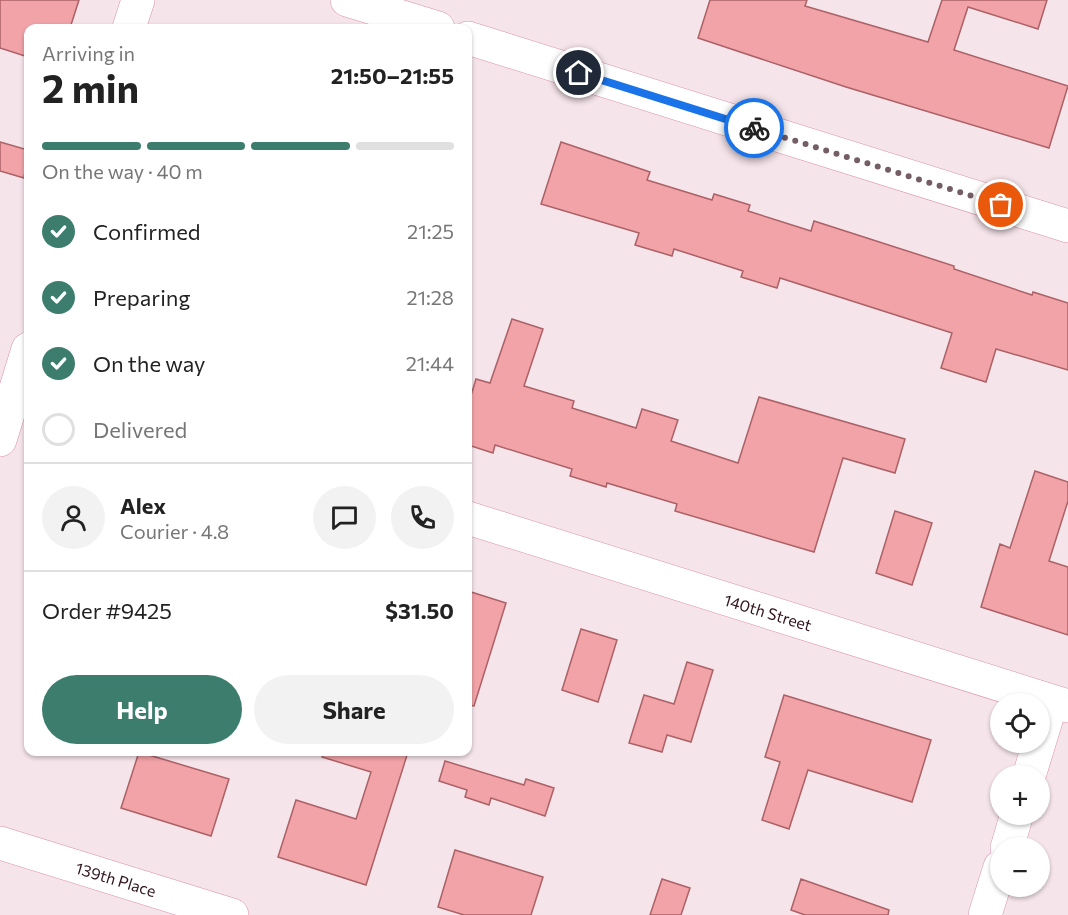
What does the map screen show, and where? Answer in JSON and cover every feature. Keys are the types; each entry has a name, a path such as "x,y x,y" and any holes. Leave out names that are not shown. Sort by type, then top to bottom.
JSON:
{"street":[{"path":"130,24 138,0"},
{"path":"347,0 425,24"},
{"path":"472,39 1068,226"},
{"path":"0,440 19,369"},
{"name":"140th Street","path":"472,519 1060,704"},
{"path":"1034,765 1060,704"},
{"name":"139th Place","path":"0,843 232,915"},
{"path":"985,915 991,897"}],"building":[{"path":"0,0 79,0 71,24 24,24 24,56 0,48"},
{"path":"710,0 807,0 805,6 928,42 942,0 1047,0 1038,29 968,7 954,50 1068,86 1049,148 846,87 698,38"},
{"path":"0,142 24,149 24,178 0,171"},
{"path":"561,142 650,172 647,180 712,200 714,194 750,205 748,211 811,231 814,221 954,266 954,269 1032,295 1033,292 1068,303 1068,370 996,349 986,382 941,368 952,333 780,278 777,288 741,277 743,271 674,249 672,256 635,245 639,233 541,204"},
{"path":"512,319 543,329 524,386 574,401 572,408 636,428 642,409 678,420 671,441 738,463 759,397 905,439 895,473 843,458 814,552 675,511 677,504 607,483 606,487 570,476 572,469 495,445 493,453 472,446 472,392 476,379 490,383"},
{"path":"1035,471 1068,482 1068,501 1049,561 1068,567 1068,635 981,607 1000,544 1010,548"},
{"path":"895,511 932,523 912,585 876,573"},
{"path":"472,592 506,603 474,706 472,706"},
{"path":"581,629 617,640 598,702 562,690"},
{"path":"687,662 713,670 691,742 667,735 662,752 629,743 644,695 674,704"},
{"path":"784,695 931,740 912,802 808,770 789,829 762,820 780,762 765,757"},
{"path":"138,756 152,756 229,779 211,836 121,808"},
{"path":"407,756 366,885 278,857 296,800 356,819 371,772 322,757"},
{"path":"445,761 524,785 526,779 554,788 545,816 491,798 489,805 465,797 467,790 439,781"},
{"path":"455,850 543,877 531,915 464,915 438,907"},
{"path":"662,879 690,888 681,915 650,915"},
{"path":"801,879 889,910 888,915 805,915 791,910"}],"way so far":[{"path":"754,128 1001,205"}],"route":[{"path":"579,73 754,128"}]}
